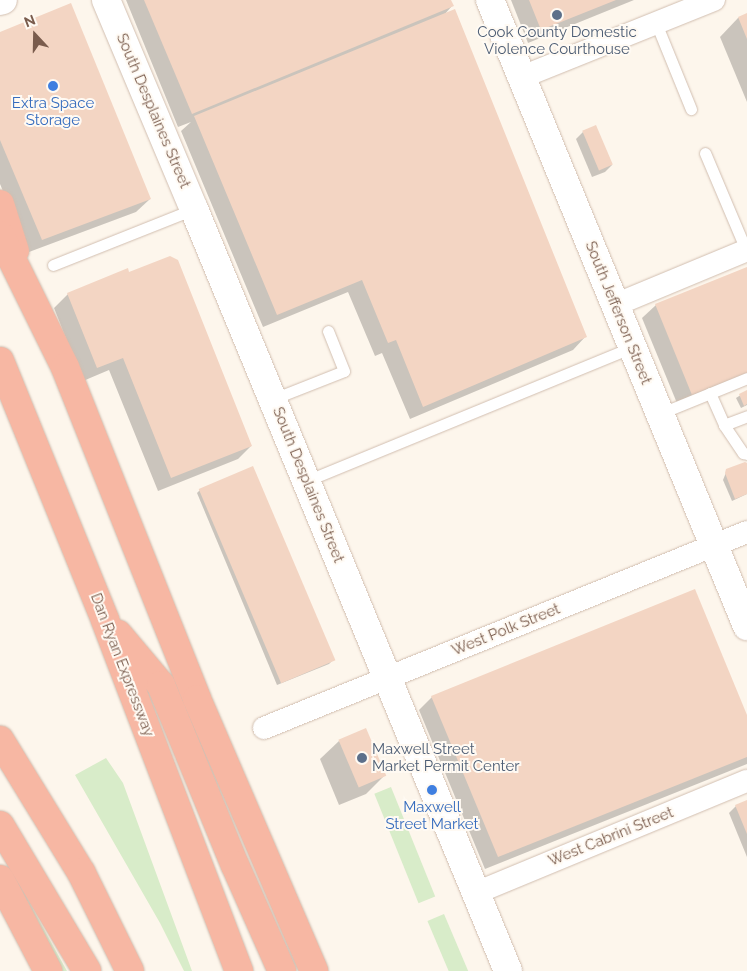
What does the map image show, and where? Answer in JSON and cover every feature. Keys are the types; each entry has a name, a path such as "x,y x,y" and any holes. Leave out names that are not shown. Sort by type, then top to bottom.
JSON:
{"highway":[{"path":"0,204 24,281"},
{"path":"0,235 65,367 197,699 314,971"},
{"name":"Dan Ryan Expressway","path":"0,361 106,620 239,971"},
{"path":"106,620 161,684 235,865 282,971"},
{"path":"0,740 81,872 130,971"},
{"path":"0,825 88,971"},
{"path":"0,878 48,971"},
{"path":"0,914 33,971"}],"main road":[{"name":"South Desplaines Street","path":"106,0 273,399 508,971"},
{"name":"South Jefferson Street","path":"490,0 747,626"}],"street":[{"path":"522,78 714,0"},
{"path":"614,305 747,250"},
{"name":"West Polk Street","path":"264,728 747,532"},
{"name":"West Cabrini Street","path":"476,893 747,781"}],"lane":[{"path":"656,23 691,108"},
{"path":"705,153 747,250"},
{"path":"53,265 194,209"},
{"path":"273,399 344,371 328,331"},
{"path":"306,481 632,348"},
{"path":"659,414 747,378"},
{"path":"710,394 724,425 743,453 747,454"},
{"path":"724,425 747,416"}],"green space":[{"path":"106,758 123,783 192,971 184,971 160,923 75,775"},
{"path":"391,787 435,896 419,903 374,794"},
{"path":"12,871 67,971 59,971 10,872"},
{"path":"444,914 468,971 449,971 427,921"}],"building":[{"path":"144,0 451,0 454,6 192,114"},
{"name":"Cook County Domestic Violence Courthouse","path":"529,0 616,0 541,30"},
{"name":"Extra Space Storage","path":"71,3 151,199 42,240 0,140 0,32"},
{"path":"455,9 587,337 423,407 396,340 388,343 362,280 277,315 194,116"},
{"path":"747,13 747,39 738,17"},
{"path":"596,125 613,165 599,170 582,131"},
{"path":"170,256 178,260 252,446 171,478 123,358 97,368 67,293 128,268 129,272"},
{"path":"747,267 747,373 692,395 655,304"},
{"path":"747,390 747,404 744,406 739,394"},
{"path":"745,462 747,463 747,494 735,499 725,473 726,469"},
{"path":"253,466 335,660 281,683 199,489"},
{"path":"695,589 747,715 747,757 498,857 431,696"},
{"name":"Maxwell Street Market Permit Center","path":"366,728 386,776 359,788 338,740"},
{"path":"747,800 747,834 735,805"}],"place":[{"name":"Cook County Domestic Violence Courthouse","path":"557,15"},
{"name":"Extra Space Storage","path":"53,86"},
{"name":"Maxwell Street Market Permit Center","path":"362,758"},
{"name":"Maxwell Street Market","path":"432,790"}]}
